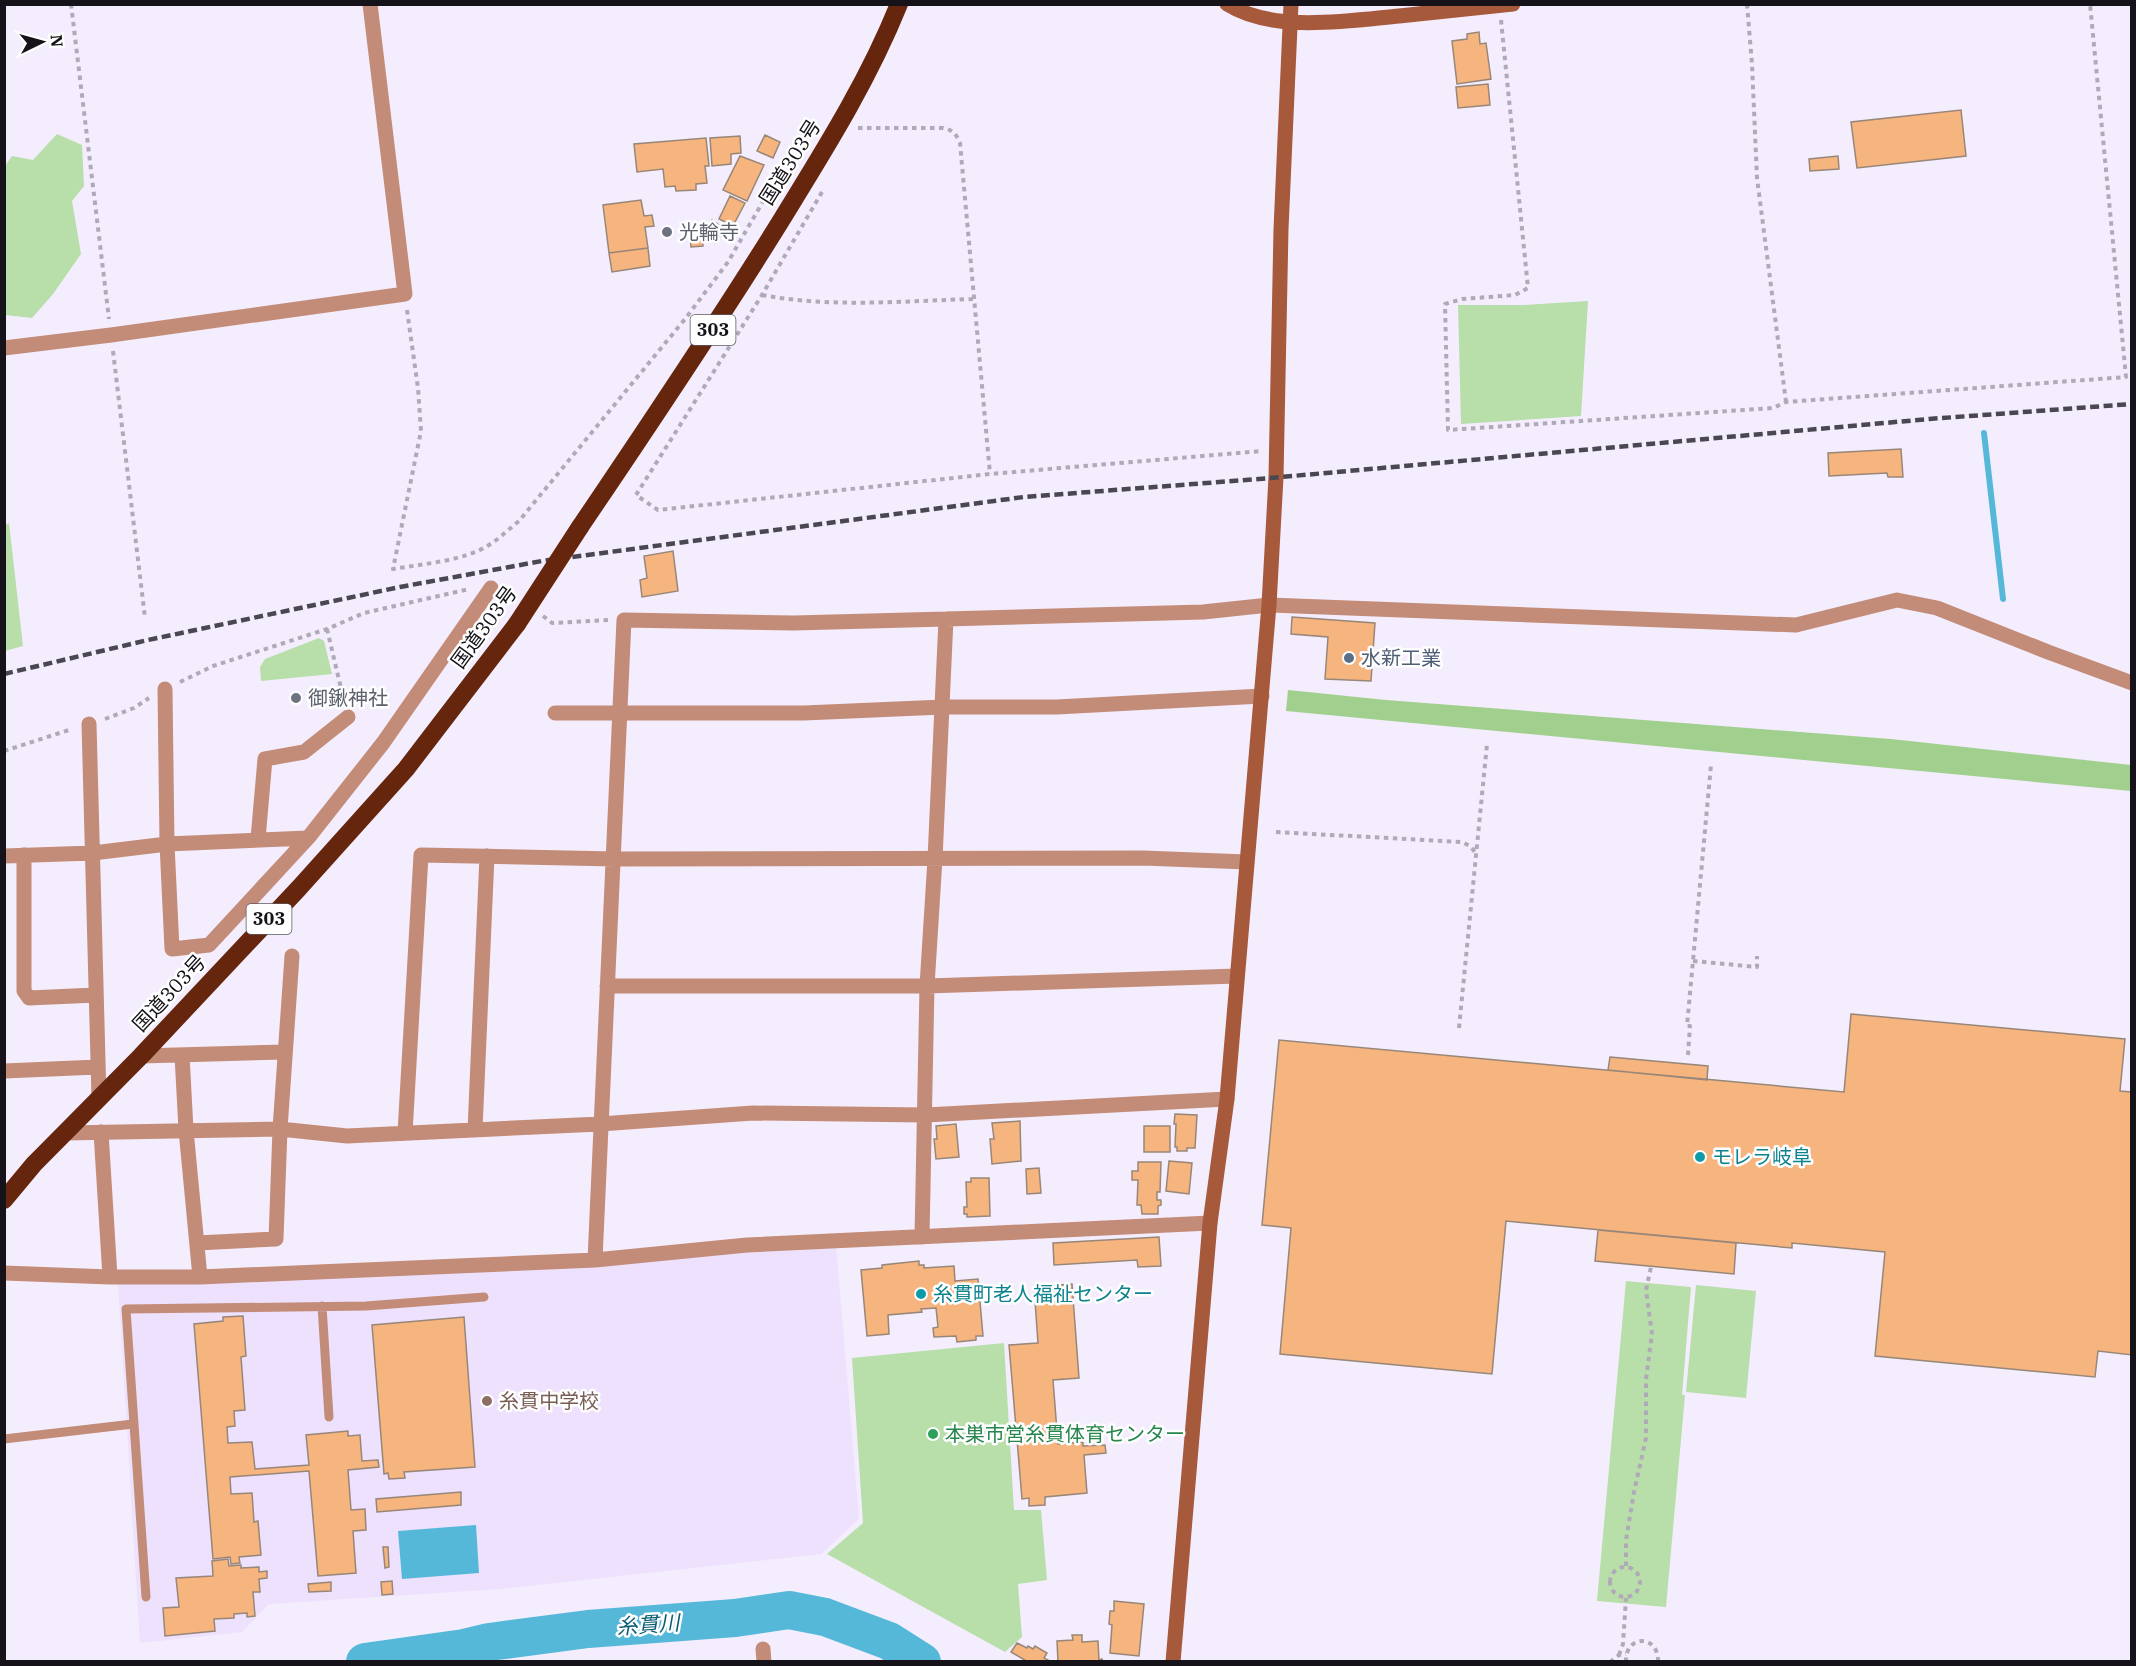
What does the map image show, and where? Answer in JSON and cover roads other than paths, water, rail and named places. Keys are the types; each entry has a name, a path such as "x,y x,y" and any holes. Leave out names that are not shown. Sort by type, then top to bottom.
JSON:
{"highway":[{"name":"国道303号","path":"4,1200 34,1164 141,1056 299,888 406,769 517,624 716,324 838,128 873,64 899,4"}],"street":[{"path":"4,348 405,294 370,4"},
{"path":"1227,4 1246,14 1263,19 1321,23 1507,5"},
{"path":"1173,1662 1210,1223 1227,1099 1269,605 1276,477 1281,230 1291,4"},
{"path":"165,689 167,844 172,949 209,945 308,837 383,743 491,588"},
{"path":"595,1260 615,859 624,620 794,623 946,620 1203,612 1269,605 1796,625 1897,600 1937,608 2132,683"},
{"path":"922,1237 927,986 946,620"},
{"path":"555,713 804,712 943,707 1057,707 1262,696"},
{"path":"258,839 265,759 304,752 348,717"},
{"path":"89,724 99,1098"},
{"path":"4,856 93,853 167,844 308,837"},
{"path":"24,855 24,991 29,998 96,995"},
{"path":"405,1133 421,855 615,859 1143,858 1247,862"},
{"path":"475,1130 487,856"},
{"path":"197,1243 276,1239 280,1129 292,956"},
{"path":"607,986 927,986 1238,976"},
{"path":"141,1056 285,1053"},
{"path":"182,1055 186,1130 200,1277"},
{"path":"4,1071 98,1067"},
{"path":"65,1133 280,1129 347,1136 600,1124 753,1113 926,1115 1227,1099"},
{"path":"101,1132 110,1276"},
{"path":"4,1273 200,1277 595,1260 747,1245 1210,1223"}],"lane":[{"path":"146,1597 126,1309 366,1306 484,1297"},
{"path":"322,1306 329,1417"},
{"path":"4,1439 134,1424"}],"water":[{"path":"476,1525 479,1573 402,1579 398,1531"}],"waterway":[{"path":"1984,433 2003,599"},
{"name":"糸貫川","path":"365,1662 588,1629 735,1618 789,1610 825,1617 889,1641 922,1662"}],"railway":[{"path":"4,674 148,640 400,587 542,561 1024,497 1259,479 1929,419 2132,404"}],"place":[{"name":"光輪寺","path":"667,232"},
{"name":"水新工業","path":"1349,658"},
{"name":"御鍬神社","path":"296,698"},
{"name":"モレラ岐阜","path":"1700,1157"},
{"name":"糸貫町老人福祉センター","path":"921,1294"},
{"name":"糸貫中学校","path":"487,1401"},
{"name":"本巣市営糸貫体育センター","path":"933,1434"}]}
